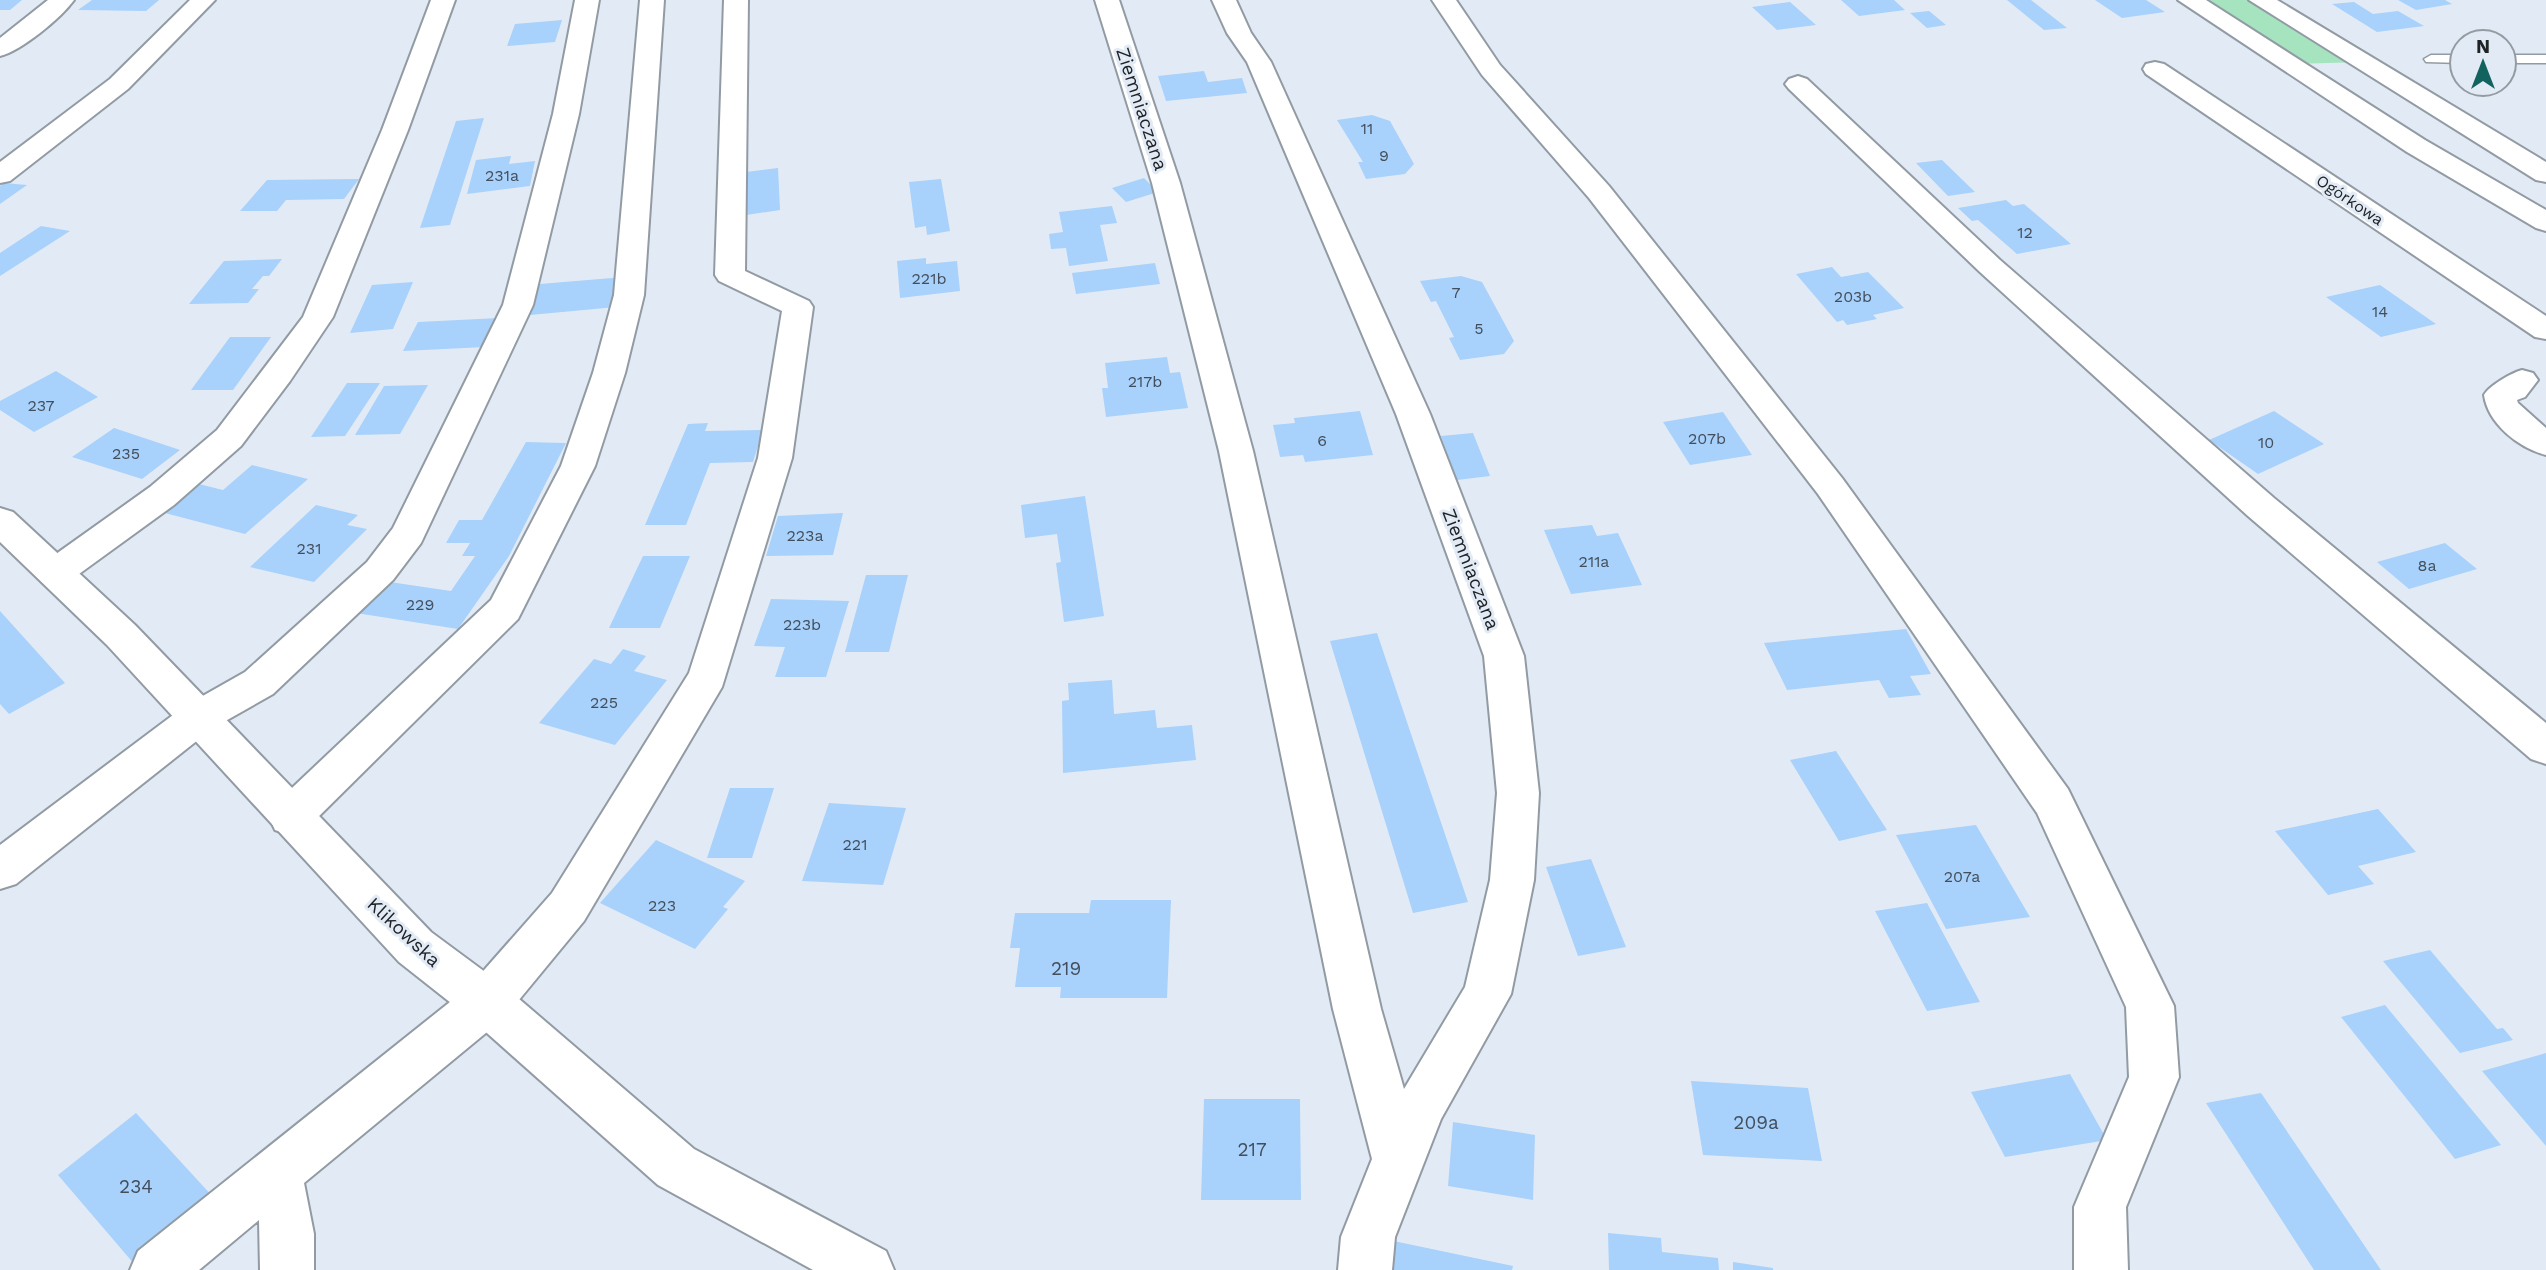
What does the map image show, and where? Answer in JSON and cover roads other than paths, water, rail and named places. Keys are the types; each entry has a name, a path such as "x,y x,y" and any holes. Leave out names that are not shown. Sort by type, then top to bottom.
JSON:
{"street":[{"path":"0,49 62,0"},
{"path":"0,175 119,83 202,0"},
{"path":"55,573 162,496 229,438 279,374 318,317 395,130 443,0"},
{"path":"0,870 199,717 259,683 380,571 408,534 518,305 566,114 587,0"},
{"path":"290,817 505,610 578,466 609,373 629,295 652,0"},
{"path":"157,1270 487,1002 568,907 708,676 775,458 798,307 730,275 736,0"},
{"name":"Ziemniaczana","path":"1107,0 1166,183 1236,450 1357,1009 1398,1159"},
{"name":"Ziemniaczana","path":"1224,0 1239,33 1259,62 1364,298 1413,414 1504,656 1518,793 1512,880 1487,995 1423,1102 1368,1237 1364,1270"},
{"path":"1444,0 1490,70 1599,192 1830,486 2053,802 2150,1006 2154,1077 2100,1207 2101,1270"},
{"path":"2190,0 2416,146 2546,222"},
{"path":"2261,0 2546,174"},
{"name":"Ogórkowa","path":"2155,69 2546,330"},
{"path":"1798,84 1990,266 2250,498 2546,747"},
{"path":"2522,380 2513,390 2500,395 2500,405 2506,415 2546,444"},
{"name":"Klikowska","path":"0,521 121,635 415,947 487,1002 676,1167 867,1270"},
{"path":"276,1175 288,1234 287,1270"}],"lane":[{"path":"2431,59 2448,59"},
{"path":"2518,59 2546,59"}]}
